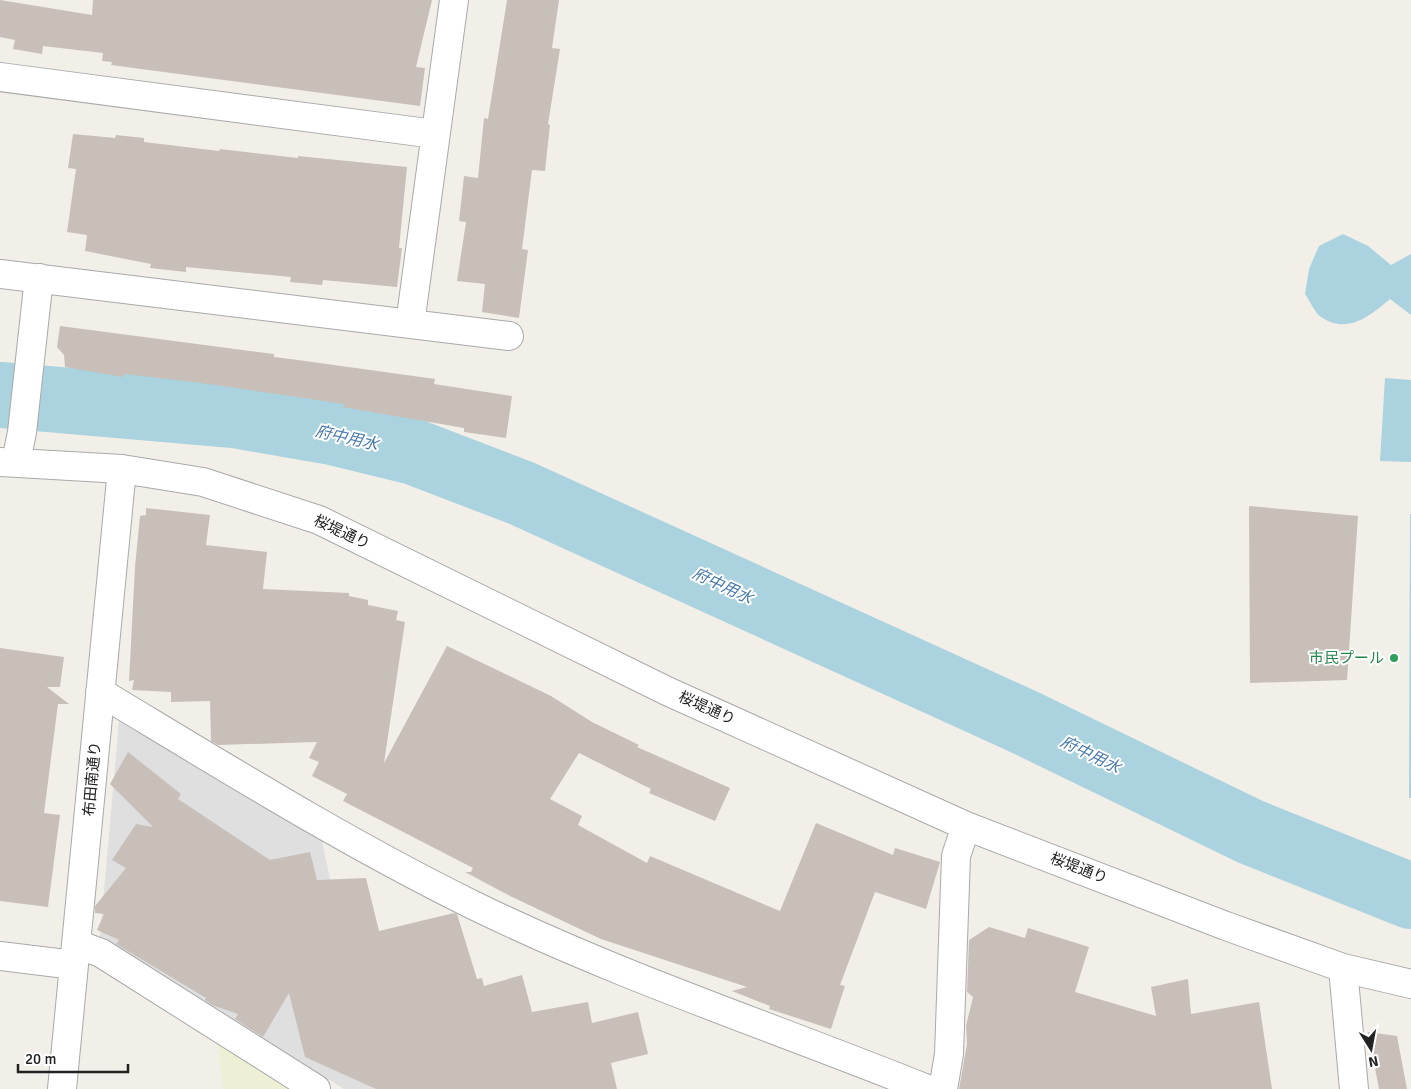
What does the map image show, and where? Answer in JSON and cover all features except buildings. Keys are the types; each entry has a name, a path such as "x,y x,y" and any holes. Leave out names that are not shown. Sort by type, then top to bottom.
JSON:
{"street":[{"path":"410,324 454,0"},
{"path":"0,77 436,134"},
{"path":"0,274 510,336"},
{"path":"8,462 22,432 39,278"},
{"name":"桜堤通り","path":"8,462 122,469 203,482 319,520 668,691 966,826 1226,926 1343,968 1411,984"},
{"name":"布田南通り","path":"62,1089 122,469"},
{"path":"100,692 315,822 473,905 590,958 927,1089"},
{"path":"943,1089 949,1054 956,856 966,826"},
{"path":"0,956 101,953 316,1089"},
{"path":"1343,968 1354,1089"}],"shaded area":[{"path":"119,721 322,841 375,1089 344,1089 100,937"}],"green space":[{"path":"218,1041 293,1089 223,1089"}],"water":[{"path":"1343,234 1368,246 1391,265 1411,254 1411,315 1390,299 1366,317 1349,324 1331,322 1317,313 1305,294 1309,269 1319,246"},
{"path":"1385,378 1411,380 1411,462 1380,461"},
{"path":"1410,514 1411,798 1409,798"}],"waterway":[{"name":"府中用水","path":"0,395 234,415 332,432 414,452 521,493 1022,721 1251,832 1411,896"}],"place":[{"name":"市民プール","path":"1394,658"}]}
